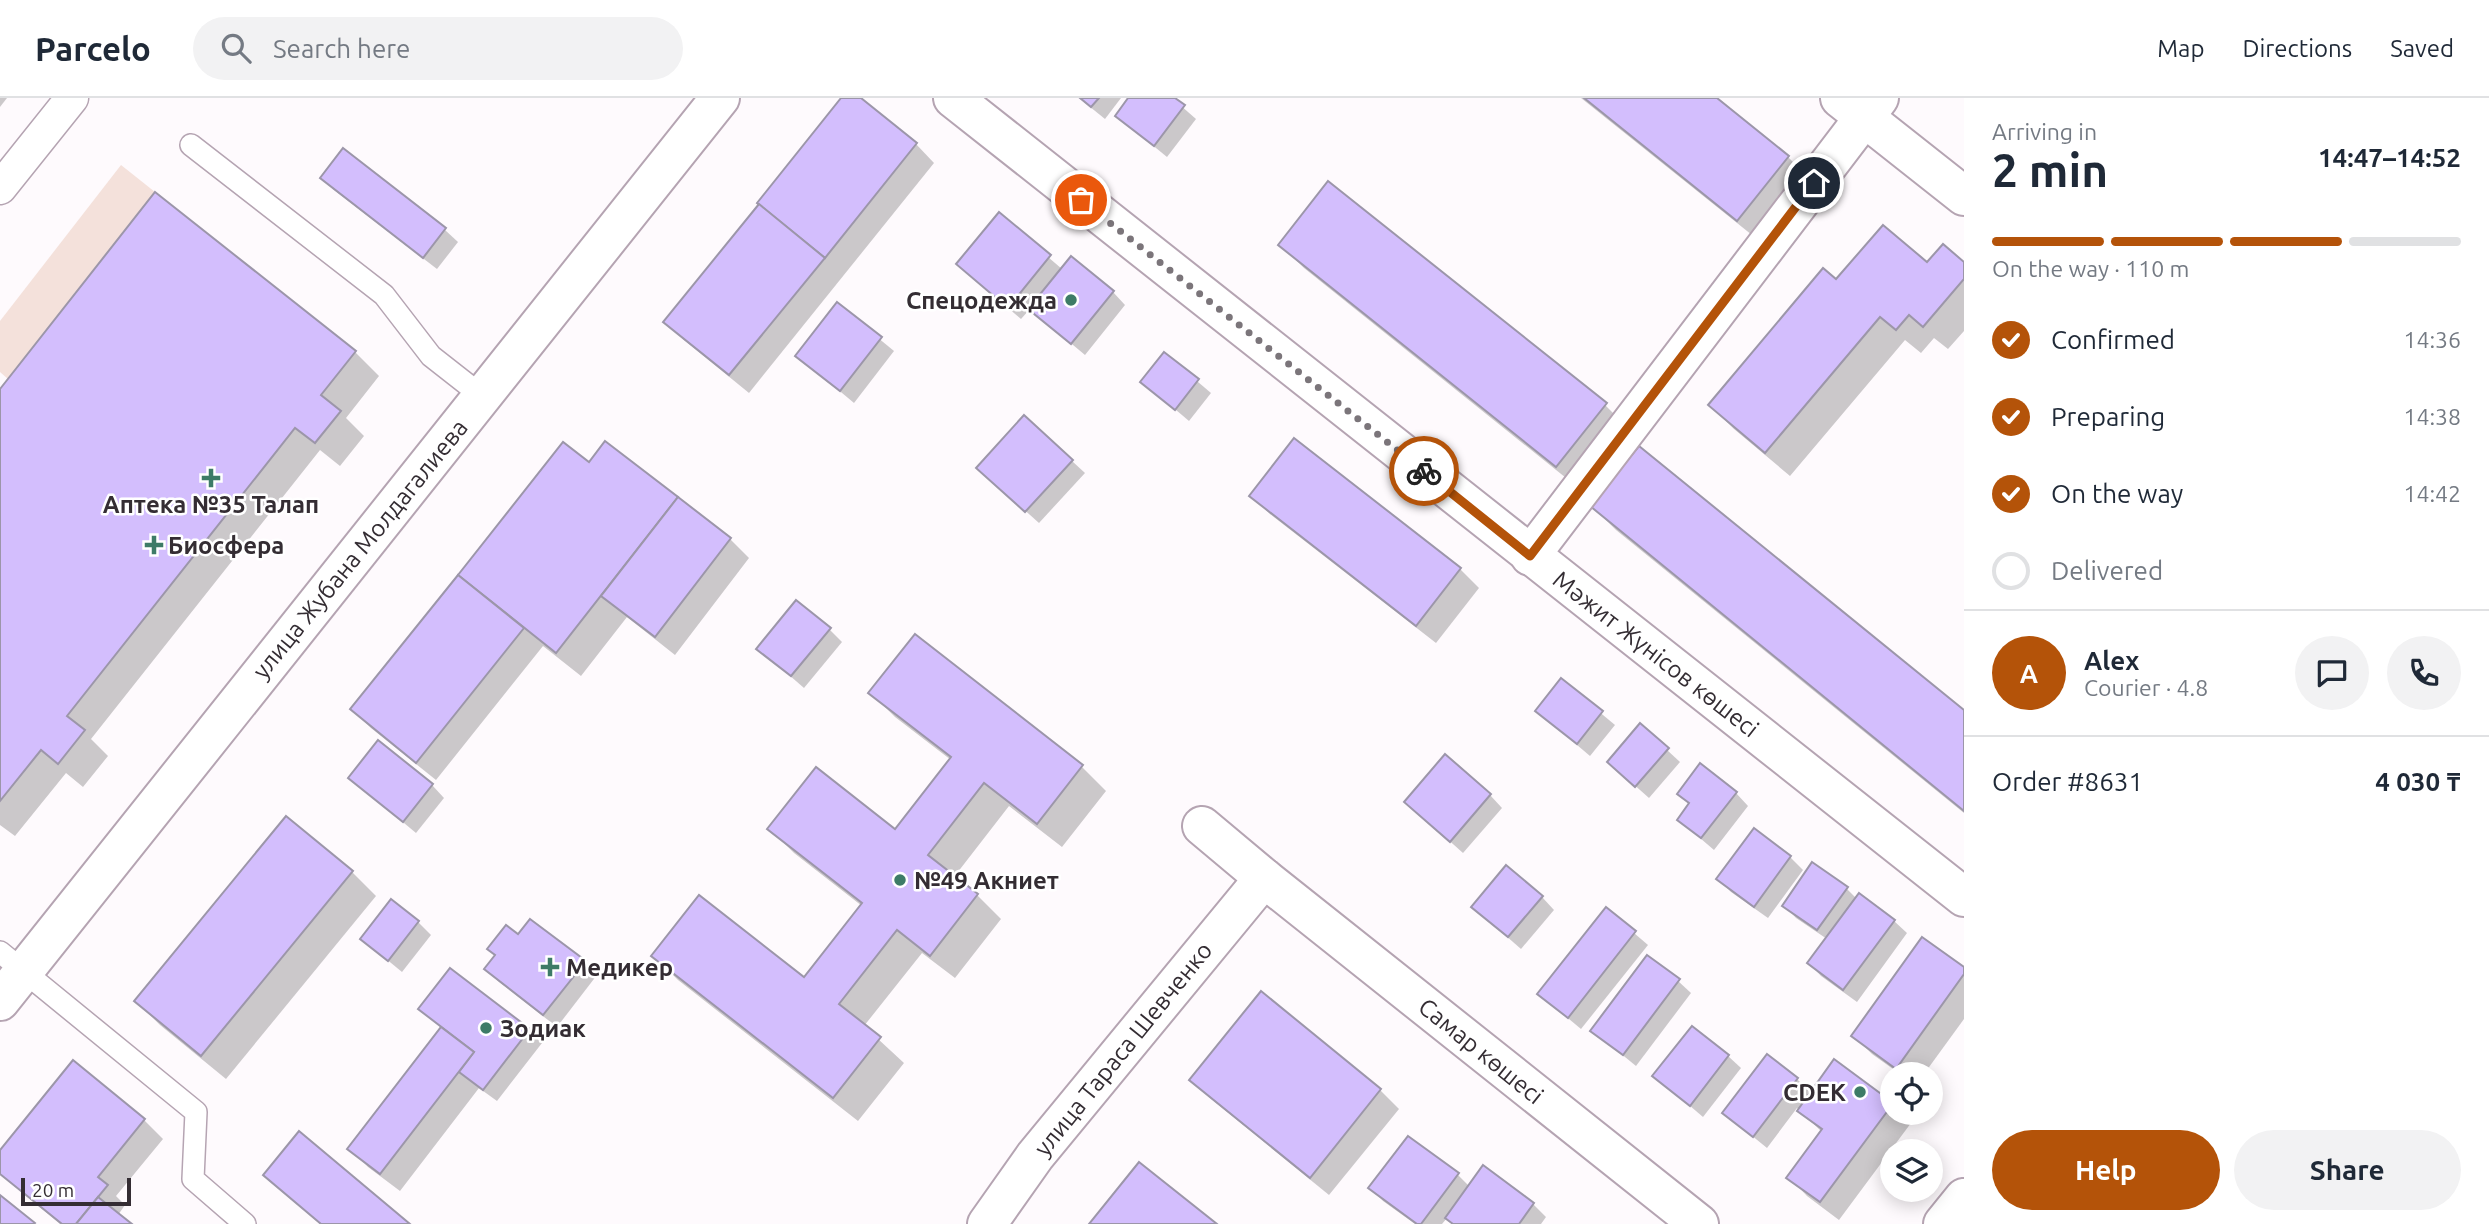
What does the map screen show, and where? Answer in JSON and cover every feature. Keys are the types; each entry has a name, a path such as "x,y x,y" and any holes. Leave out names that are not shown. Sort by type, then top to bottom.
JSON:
{"street":[{"path":"0,188 72,98"},
{"name":"улица Жубана Молдагалиева","path":"0,1001 12,962 482,396 720,98"},
{"name":"Мәжит Жүнісов көшесі","path":"953,98 1964,897"},
{"path":"1530,556 1861,104 1964,196"},
{"name":"Самар көшесі","path":"1202,826 1699,1224"},
{"name":"улица Тараса Шевченко","path":"987,1224 1035,1156 1264,878"},
{"path":"1944,1224 1964,1198"}],"lane":[{"path":"191,145 384,295 431,356 482,396"},
{"path":"12,962 196,1112 193,1179 245,1224"}],"shaded area":[{"path":"121,165 155,192 8,379 0,372 0,321"}],"building":[{"path":"841,98 861,98 917,143 825,258 757,203"},
{"path":"1080,98 1099,98 1091,107"},
{"path":"1128,98 1175,98 1185,105 1154,146 1115,116"},
{"path":"1584,98 1717,98 1789,156 1737,221"},
{"path":"343,148 446,228 423,258 320,178"},
{"path":"1328,181 1607,403 1556,467 1278,245"},
{"path":"155,192 356,351 321,395 341,411 315,443 295,428 67,716 85,730 58,764 41,750 0,801 0,389"},
{"path":"759,204 825,258 729,375 663,322"},
{"path":"999,212 1051,255 1008,308 956,264"},
{"path":"1883,225 1927,262 1943,244 1964,262 1964,279 1923,327 1909,315 1896,330 1880,317 1765,453 1708,405 1823,268 1836,279"},
{"name":"Спецодежда","path":"1071,256 1114,291 1071,344 1028,309"},
{"path":"837,302 882,337 840,391 795,356"},
{"path":"1164,352 1199,379 1175,410 1140,382"},
{"path":"1024,415 1073,460 1025,512 976,468"},
{"path":"1294,438 1461,568 1416,626 1249,496"},
{"path":"605,441 678,497 556,653 458,575 563,442 589,462"},
{"path":"1639,446 1964,710 1964,811 1590,506"},
{"path":"678,497 731,538 655,637 601,596"},
{"path":"458,575 524,628 416,763 350,709"},
{"path":"796,600 831,628 791,676 756,649"},
{"path":"915,634 1083,765 1037,824 984,783 928,855 978,894 930,956 897,930 839,1004 881,1037 833,1098 651,956 699,895 804,977 862,903 767,829 816,767 895,829 951,757 868,693"},
{"path":"1561,678 1603,711 1577,744 1535,711"},
{"path":"1640,723 1669,748 1635,787 1607,762"},
{"path":"378,740 433,784 403,822 348,778"},
{"path":"1445,754 1491,794 1450,842 1404,802"},
{"path":"1700,763 1737,792 1701,838 1677,820 1689,803 1677,794"},
{"path":"286,816 353,871 201,1056 134,1001"},
{"path":"1754,828 1791,856 1754,907 1716,879"},
{"path":"1812,862 1848,887 1817,930 1782,906"},
{"path":"1506,865 1543,896 1508,937 1471,907"},
{"path":"1859,893 1895,920 1843,990 1807,963"},
{"path":"391,899 419,921 388,961 360,939"},
{"path":"1606,907 1636,931 1568,1018 1537,994"},
{"path":"530,919 586,961 543,1015 484,969 495,955 487,949 506,925 518,934"},
{"path":"1922,937 1964,967 1964,974 1901,1062 1886,1062 1851,1036"},
{"path":"1647,955 1680,979 1623,1055 1590,1031"},
{"name":"Зодиак","path":"450,968 530,1029 483,1090 459,1072 474,1052 418,1009"},
{"path":"1261,991 1381,1089 1310,1178 1189,1080"},
{"path":"1692,1026 1729,1055 1690,1106 1652,1076"},
{"path":"441,1027 474,1052 380,1174 347,1149"},
{"path":"1767,1054 1798,1078 1753,1137 1722,1113"},
{"path":"1834,1059 1880,1093 1880,1121 1820,1202 1786,1178 1822,1129 1797,1111"},
{"path":"73,1060 145,1119 98,1177 108,1185 76,1224 62,1224 0,1174 0,1150"},
{"path":"299,1131 410,1224 321,1224 263,1175"},
{"path":"1408,1136 1459,1173 1421,1224 1417,1224 1368,1188"},
{"path":"1139,1162 1217,1224 1089,1224"},
{"path":"1483,1165 1534,1203 1519,1224 1453,1224 1445,1218"},
{"path":"0,1195 35,1223 0,1224"},
{"path":"98,1197 132,1224 76,1224"}],"way so far":[{"path":"1081,200 1424,471"}],"place":[{"name":"Спецодежда","path":"1071,300"},
{"name":"Аптека №35 Талап","path":"211,478"},
{"name":"Биосфера","path":"154,545"},
{"name":"№49 Акниет","path":"900,880"},
{"name":"Медикер","path":"550,967"},
{"name":"Зодиак","path":"486,1028"},
{"name":"CDEK","path":"1860,1092"}],"route":[{"path":"1424,471 1530,556 1814,183"}]}
